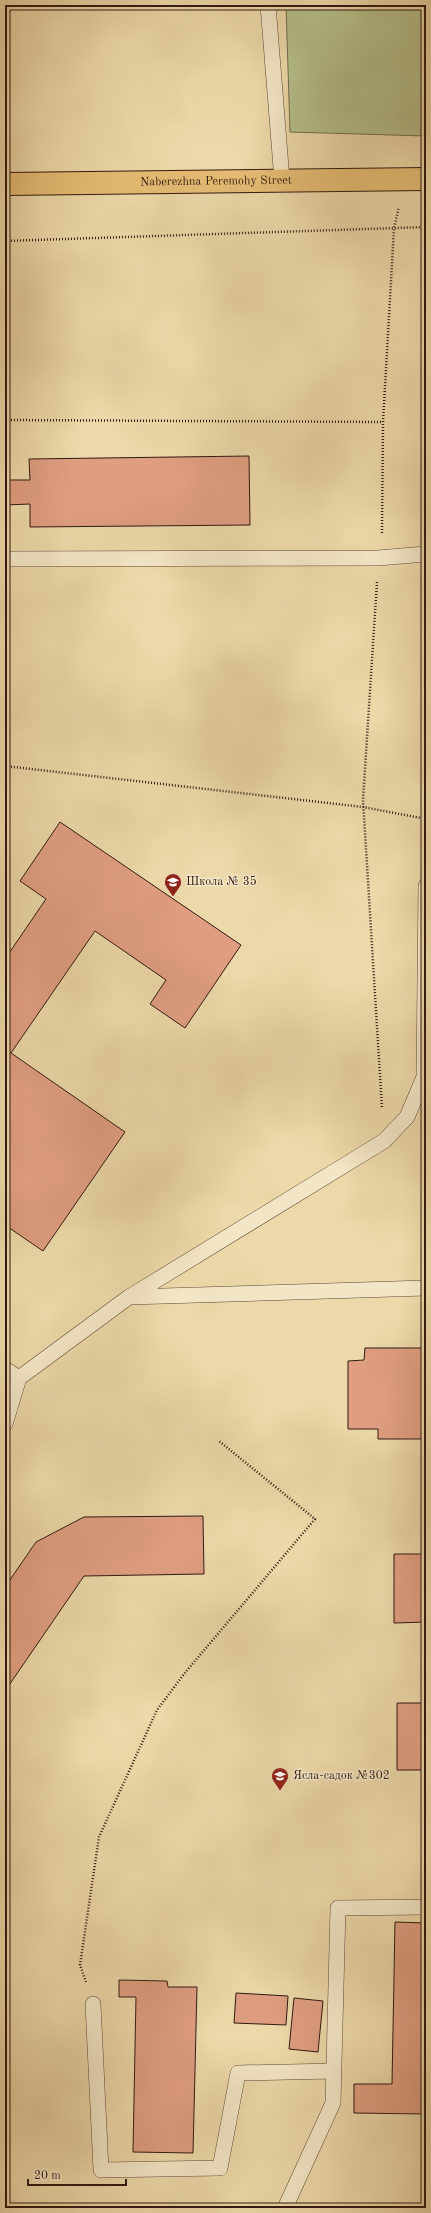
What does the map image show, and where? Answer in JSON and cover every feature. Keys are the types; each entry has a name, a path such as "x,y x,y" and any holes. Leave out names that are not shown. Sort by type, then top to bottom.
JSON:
{"main road":[{"name":"Naberezhna Peremohy Street","path":"5,184 415,179"}],"lane":[{"path":"268,5 282,180"},
{"path":"5,559 378,558 426,554"},
{"path":"5,1424 19,1378 129,1297 384,1141 406,1117 424,1078 426,886"},
{"path":"129,1297 426,1288"},
{"path":"5,1369 19,1378"},
{"path":"285,2208 334,2103 338,1908 426,1907"},
{"path":"93,2004 101,2170 220,2168 238,2073 334,2071"}],"path":[{"path":"384,1141 363,807 378,558 382,543 383,422 394,228 415,179"},
{"path":"5,241 426,227"},
{"path":"5,420 383,422"},
{"path":"5,766 363,807 426,819"},
{"path":"93,2004 80,1965 99,1838 150,1724 157,1710 184,1674 316,1519 218,1441"}],"green space":[{"path":"286,5 426,5 426,136 290,132"}],"building":[{"path":"422,243 426,243 426,281 423,281"},
{"path":"249,456 250,525 30,527 30,504 5,505 5,480 30,480 29,459"},
{"path":"60,822 241,945 185,1028 150,1004 166,980 95,931 11,1053 125,1132 43,1251 5,1225 5,959 46,899 20,881"},
{"path":"365,1348 426,1348 426,1439 378,1439 378,1429 348,1429 348,1361 364,1360"},
{"path":"203,1516 204,1574 84,1576 5,1691 5,1587 36,1542 84,1517"},
{"path":"394,1554 426,1554 426,1622 394,1623"},
{"path":"397,1703 426,1703 426,1770 397,1770"},
{"path":"395,1922 426,1923 426,2114 354,2113 354,2084 392,2084"},
{"path":"119,1980 167,1981 168,1987 197,1987 193,2153 133,2152 136,1997 119,1997"},
{"path":"236,1993 288,1996 286,2025 234,2023"},
{"path":"294,1998 323,2001 318,2052 289,2049"}],"place":[{"name":"Школа № 35","path":"173,897"},
{"name":"Ясла-садок №302","path":"280,1791"}]}
